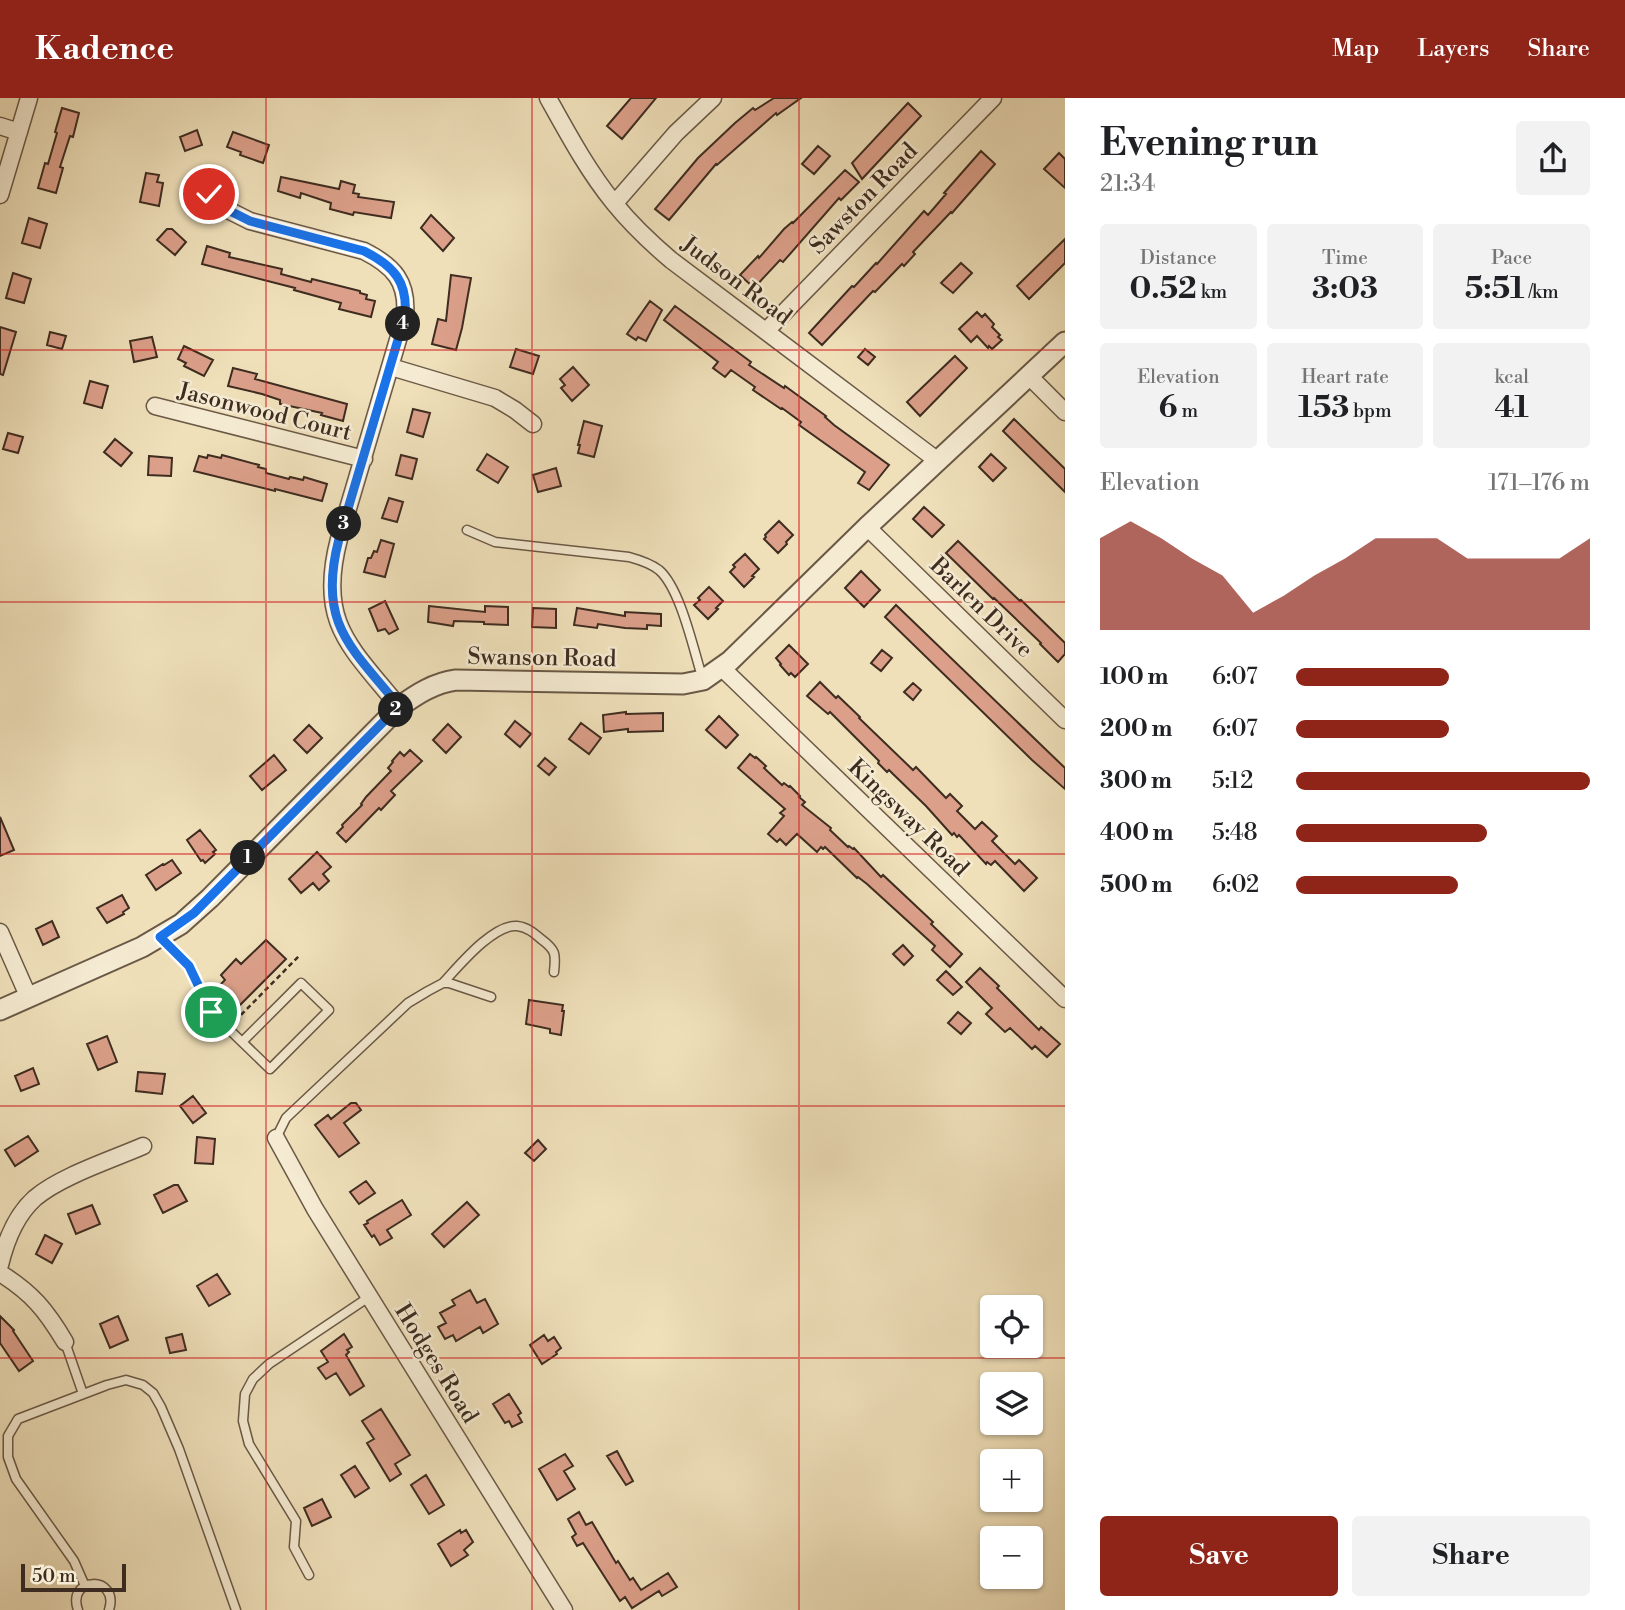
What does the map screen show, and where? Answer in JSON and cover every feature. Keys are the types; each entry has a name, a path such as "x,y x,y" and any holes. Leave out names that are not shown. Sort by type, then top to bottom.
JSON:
{"street":[{"path":"0,195 29,98"},
{"name":"Judson Road","path":"548,98 592,173 650,241 671,260 938,461"},
{"path":"615,203 676,132 713,98"},
{"name":"Sawston Road","path":"766,331 993,98"},
{"path":"0,126 19,132"},
{"path":"209,194 226,209 250,221 364,251 389,266 404,290 405,316 334,559 332,580 336,618 350,648 399,706"},
{"name":"Swanson Road","path":"0,1010 142,947 194,913 399,706 427,689 456,680 683,684 703,680 740,653 867,527 1065,342"},
{"path":"391,368 495,398 533,424"},
{"path":"1028,376 1065,412"},
{"name":"Jasonwood Court","path":"155,406 363,459"},
{"name":"Barlen Drive","path":"867,527 1065,720"},
{"name":"Kingsway Road","path":"722,668 1065,999"},
{"path":"0,932 29,998"},
{"name":"Hodges Road","path":"276,1138 315,1209 564,1610"},
{"path":"0,1265 5,1244 14,1227 35,1199 68,1179 143,1146"},
{"path":"0,1273 16,1282 41,1306 65,1342"}],"lane":[{"path":"467,530 495,542 629,557 649,564 665,577 676,597 703,680"},
{"path":"276,1138 286,1118 408,1003 443,983 466,958 502,929 517,926 530,930 552,948 556,957 554,972"},
{"path":"160,937 189,966 211,1012 228,1028 242,1042 270,1069 329,1010 302,983 242,1042"},
{"path":"443,983 454,984 491,997"},
{"path":"309,1575 294,1547 296,1521 249,1444 243,1421 245,1394 253,1379 269,1364 369,1297"},
{"path":"65,1342 83,1394"},
{"path":"85,1586 74,1561 16,1479 8,1457 8,1436 18,1419 126,1380 143,1385 153,1393 161,1407 179,1448 236,1610"},
{"path":"74,1609 77,1595 85,1586 97,1584 107,1590 111,1602 109,1610"}],"path":[{"path":"228,1028 299,956"}],"building":[{"path":"631,98 656,98 622,139 607,126"},
{"path":"774,98 801,98 777,115 776,113 716,164 669,220 655,209 698,158 735,123 753,108 755,110"},
{"path":"908,103 921,116 862,179 852,163"},
{"path":"62,108 79,113 73,137 70,136 60,167 63,168 56,193 38,188 45,163 48,164"},
{"path":"197,130 202,145 185,151 180,137"},
{"path":"233,132 269,145 263,163 227,147"},
{"path":"818,146 830,156 814,174 802,164"},
{"path":"981,151 995,164 913,252 915,254 904,266 902,264 873,291 822,345 809,333 852,286 877,264 924,211 928,215"},
{"path":"1059,153 1065,159 1065,188 1044,169"},
{"path":"845,170 859,182 841,200 839,198 783,262 780,260 754,288 740,275"},
{"path":"146,173 159,175 157,182 163,183 159,206 140,202"},
{"path":"281,177 339,189 341,181 355,185 353,193 359,194 358,197 394,202 391,218 354,212 353,215 330,209 331,203 301,193 300,198 278,191"},
{"path":"431,215 454,238 443,251 421,228"},
{"path":"29,218 47,224 40,248 22,243"},
{"path":"167,229 172,229 186,242 175,255 157,240"},
{"path":"1065,239 1065,263 1029,299 1017,286"},
{"path":"207,246 230,253 229,257 282,269 281,274 360,291 367,295 366,299 375,301 371,317 339,309 341,303 294,290 295,288 202,264"},
{"path":"961,263 972,273 953,293 941,283"},
{"path":"13,273 31,279 24,303 6,298"},
{"path":"451,275 471,278 456,350 432,344 438,319 446,321"},
{"path":"650,301 662,310 646,341 638,337 636,340 627,334"},
{"path":"675,306 751,362 749,365 784,388 785,386 889,465 869,490 858,483 865,472 799,425 801,422 782,408 753,390 755,387 731,370 725,377 713,368 718,362 664,320"},
{"path":"977,312 982,317 985,314 1000,335 998,337 1002,340 992,349 977,336 971,342 959,329"},
{"path":"0,327 16,332 3,375 0,374"},
{"path":"50,332 66,336 62,349 47,345"},
{"path":"152,337 157,357 134,362 130,341"},
{"path":"184,346 213,360 204,376 184,366 186,363 178,359"},
{"path":"516,349 539,356 533,374 510,367"},
{"path":"865,349 875,357 868,365 858,357"},
{"path":"955,356 967,368 920,416 907,402"},
{"path":"573,367 589,385 572,401 561,388 565,385 560,379"},
{"path":"233,368 257,374 255,379 347,404 343,421 321,415 322,413 280,404 280,400 262,394 228,386"},
{"path":"90,381 108,386 102,408 84,403"},
{"path":"413,409 430,413 423,437 407,432"},
{"path":"1014,419 1065,469 1065,492 1003,431"},
{"path":"584,421 602,426 594,457 578,453"},
{"path":"8,433 23,437 18,453 3,449"},
{"path":"115,439 132,453 121,466 104,452"},
{"path":"487,454 508,467 498,483 477,470"},
{"path":"991,454 1006,468 993,481 979,467"},
{"path":"208,455 221,458 222,455 259,465 258,467 266,469 266,473 289,479 303,480 304,477 327,484 322,501 194,471 199,456 207,458"},
{"path":"401,455 417,459 412,479 396,475"},
{"path":"149,456 172,458 171,476 148,475"},
{"path":"556,468 561,486 538,492 533,475"},
{"path":"389,498 403,502 397,522 382,518"},
{"path":"924,507 944,525 932,537 913,519"},
{"path":"779,521 793,535 778,553 764,539"},
{"path":"381,540 394,544 385,577 364,572 368,558 371,558 374,551 377,552"},
{"path":"958,541 1065,643 1065,654 1058,662 946,553"},
{"path":"745,554 759,569 744,587 730,572 735,567 733,565"},
{"path":"861,571 880,590 864,607 845,588"},
{"path":"709,587 723,601 708,619 694,605"},
{"path":"385,601 398,629 389,634 385,629 378,631 369,609"},
{"path":"896,605 1065,768 1065,789 885,617"},
{"path":"429,606 485,612 485,606 508,607 508,625 454,621 453,626 428,622"},
{"path":"533,608 556,609 556,628 532,627"},
{"path":"577,608 625,616 625,612 661,614 661,626 647,625 647,629 598,624 597,628 574,625"},
{"path":"789,645 808,664 795,677 791,673 789,675 776,658"},
{"path":"882,650 892,658 881,671 871,663"},
{"path":"820,682 836,698 838,696 913,770 916,767 946,798 950,794 962,806 957,811 975,829 982,822 997,836 992,841 1015,864 1019,860 1037,878 1024,891 995,861 991,865 987,862 986,864 959,835 952,835 830,712 828,714 807,696"},
{"path":"913,683 921,690 913,700 904,692"},
{"path":"626,712 663,713 663,731 628,732 628,729 604,732 603,715"},
{"path":"719,716 738,735 726,748 706,730"},
{"path":"515,721 531,734 520,747 505,734"},
{"path":"581,723 601,738 589,754 569,739"},
{"path":"448,724 461,737 446,753 433,740"},
{"path":"309,725 322,738 307,753 294,740"},
{"path":"410,750 422,761 391,791 395,795 381,810 379,808 346,842 337,833 342,825 391,771 388,768 400,752 404,756"},
{"path":"750,754 766,766 764,768 782,785 784,783 790,786 805,802 802,805 831,828 848,847 854,848 881,877 883,875 933,922 931,924 962,954 950,967 932,950 935,946 825,847 821,847 817,852 797,834 786,845 780,839 777,842 768,834 784,816 780,813 785,809 738,768"},
{"path":"274,755 286,770 262,790 250,776"},
{"path":"545,758 556,767 549,775 538,766"},
{"path":"0,817 14,850 0,856"},
{"path":"200,830 216,850 205,863 187,840"},
{"path":"317,852 331,867 323,874 329,881 319,890 313,883 301,893 289,879"},
{"path":"172,860 181,873 156,890 146,875"},
{"path":"122,895 129,908 124,914 107,923 97,908"},
{"path":"52,921 59,937 43,945 36,929"},
{"path":"266,940 286,959 237,1008 233,1004 223,1015 213,1000 221,991 217,988 225,980 221,975 236,959 241,964"},
{"path":"903,945 913,956 904,965 893,954"},
{"path":"980,968 1039,1030 1041,1027 1060,1044 1047,1057 1035,1046 1032,1049 1010,1028 1005,1032 986,1014 992,1008 966,982"},
{"path":"946,971 962,987 953,995 937,980"},
{"path":"529,1000 563,1005 561,1035 550,1033 550,1029 526,1024"},
{"path":"958,1012 971,1023 961,1034 948,1023"},
{"path":"107,1036 117,1062 98,1070 87,1044"},
{"path":"33,1068 39,1084 21,1091 15,1076"},
{"path":"138,1072 165,1074 162,1094 136,1091"},
{"path":"193,1096 206,1113 193,1123 180,1106"},
{"path":"351,1103 356,1103 361,1110 344,1123 359,1143 339,1157 315,1125 328,1115 331,1119"},
{"path":"28,1136 38,1151 15,1166 5,1150"},
{"path":"197,1137 215,1139 213,1164 195,1163"},
{"path":"538,1140 546,1149 534,1161 525,1153"},
{"path":"366,1181 375,1193 359,1204 350,1192"},
{"path":"178,1185 187,1201 163,1213 154,1195"},
{"path":"402,1200 411,1215 387,1230 392,1238 380,1245 364,1225"},
{"path":"467,1202 479,1215 444,1247 432,1234"},
{"path":"92,1205 100,1224 76,1234 68,1214"},
{"path":"45,1235 62,1244 52,1263 36,1254"},
{"path":"217,1274 230,1294 209,1306 197,1286"},
{"path":"470,1290 477,1303 485,1299 498,1324 483,1333 480,1327 456,1341 453,1335 445,1339 438,1327 446,1323 440,1313 455,1305 452,1300"},
{"path":"0,1316 14,1330 33,1361 19,1371 0,1343"},
{"path":"118,1316 128,1340 110,1348 100,1324"},
{"path":"182,1334 186,1350 170,1353 166,1338"},
{"path":"344,1334 352,1347 347,1350 349,1352 346,1355 364,1386 350,1395 336,1373 326,1379 318,1368 328,1362 321,1351"},
{"path":"544,1335 548,1341 554,1337 561,1348 542,1364 530,1345"},
{"path":"509,1394 521,1413 518,1415 522,1422 512,1427 509,1421 505,1423 493,1404"},
{"path":"381,1409 410,1455 395,1464 401,1474 390,1481 367,1443 374,1439 362,1421"},
{"path":"617,1451 633,1481 626,1485 607,1456"},
{"path":"565,1454 573,1466 564,1471 575,1489 557,1500 539,1469"},
{"path":"355,1466 369,1488 355,1497 341,1475"},
{"path":"426,1475 444,1505 429,1514 411,1485"},
{"path":"322,1499 331,1517 312,1526 304,1508"},
{"path":"579,1512 586,1525 592,1522 616,1563 618,1561 630,1580 633,1578 641,1590 668,1573 677,1587 662,1596 659,1591 632,1608 625,1597 620,1601 583,1543 577,1546 572,1537 576,1534 568,1519"},
{"path":"460,1530 461,1533 466,1530 473,1542 464,1550 468,1555 451,1566 438,1544"}],"route":[{"path":"209,194 226,209 250,221 364,251 378,258 398,277 406,302 405,316 387,382 339,539 332,580 332,599 342,634 350,648 399,706 194,913 160,937 189,966 211,1012"}]}
